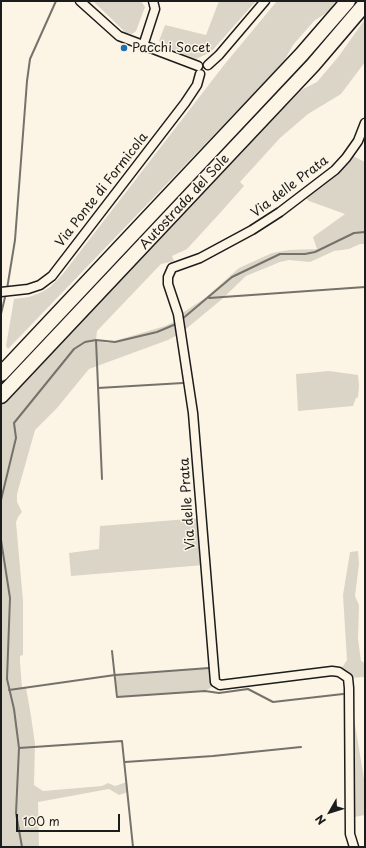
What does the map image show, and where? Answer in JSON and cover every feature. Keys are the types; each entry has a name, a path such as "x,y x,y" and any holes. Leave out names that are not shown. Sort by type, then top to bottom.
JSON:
{"highway":[{"name":"Autostrada del Sole","path":"1,374 302,54 348,1"},
{"name":"Autostrada del Sole","path":"1,396 308,71 365,4"},
{"path":"1,364 42,330"}],"street":[{"path":"80,1 114,32 128,40 199,70"},
{"path":"144,46 155,9 153,1"},
{"name":"Via Ponte di Formicola","path":"1,292 36,287 52,276 192,94 200,78 199,70 207,73 209,69 208,65 219,55 265,1"},
{"name":"Via delle Prata","path":"354,847 350,834 348,678 339,672 332,671 220,685 215,682 193,413 178,314 168,284 168,277 172,268 200,258 252,230 292,203 335,170 358,141 365,123"}],"shaded area":[{"path":"93,1 141,1 145,7 136,31 132,34 126,33"},
{"path":"219,1 256,1 211,52 196,59 165,47 159,41 165,25 206,35"},
{"path":"277,1 336,1 328,12 314,21 293,45 283,63 8,349 6,346 14,299 29,297 42,292 50,287 62,275 224,65"},
{"path":"365,19 365,62 341,94 308,114 280,138 240,182 244,186 220,213 187,249 172,256 174,261 161,264 97,331 96,340 108,343 165,326 178,320 184,312 205,298 239,268 272,253 289,250 317,249 313,237 345,214 309,201 303,195 349,154 365,162 365,244 360,244 349,249 334,251 310,262 289,260 280,262 246,276 221,300 181,333 168,340 89,369 57,408 35,430 17,494 17,502 22,512 16,522 23,601 23,655 20,656 20,662 22,688 26,688 35,744 34,785 43,791 102,786 108,783 115,786 127,782 128,792 119,795 109,789 38,802 39,847 1,847 1,396 170,217 303,89 317,82 339,56"},
{"path":"329,371 358,375 358,397 356,398 353,406 298,411 296,374"},
{"path":"201,518 204,565 71,576 69,553 99,549 100,526"},
{"path":"358,551 359,564 355,596 359,605 358,639 361,661 365,663 365,677 348,678 339,672 347,660 343,595 350,552"},
{"path":"213,668 217,684 205,691 117,697 115,675"},
{"path":"349,688 365,785 365,815 349,818"}],"waterway":[{"path":"7,289 15,240 30,59 56,1"},
{"path":"181,320 232,277 280,254 305,254 315,252 354,233 365,232"},
{"path":"209,298 365,287"},
{"path":"1,314 6,293"},
{"path":"1,500 16,438 14,423 74,349 85,342 96,340 115,342 157,332 176,324"},
{"path":"96,340 102,479"},
{"path":"98,388 183,383"},
{"path":"1,540 10,598 7,679 14,709 19,748 16,813 22,847"},
{"path":"112,651 117,697 205,691 219,693 248,689 273,702 343,694"},
{"path":"9,690 115,675 209,668"},
{"path":"19,748 122,741 133,847"},
{"path":"125,762 213,756 301,747"}],"place":[{"name":"Pacchi Socet","path":"124,48"}]}
